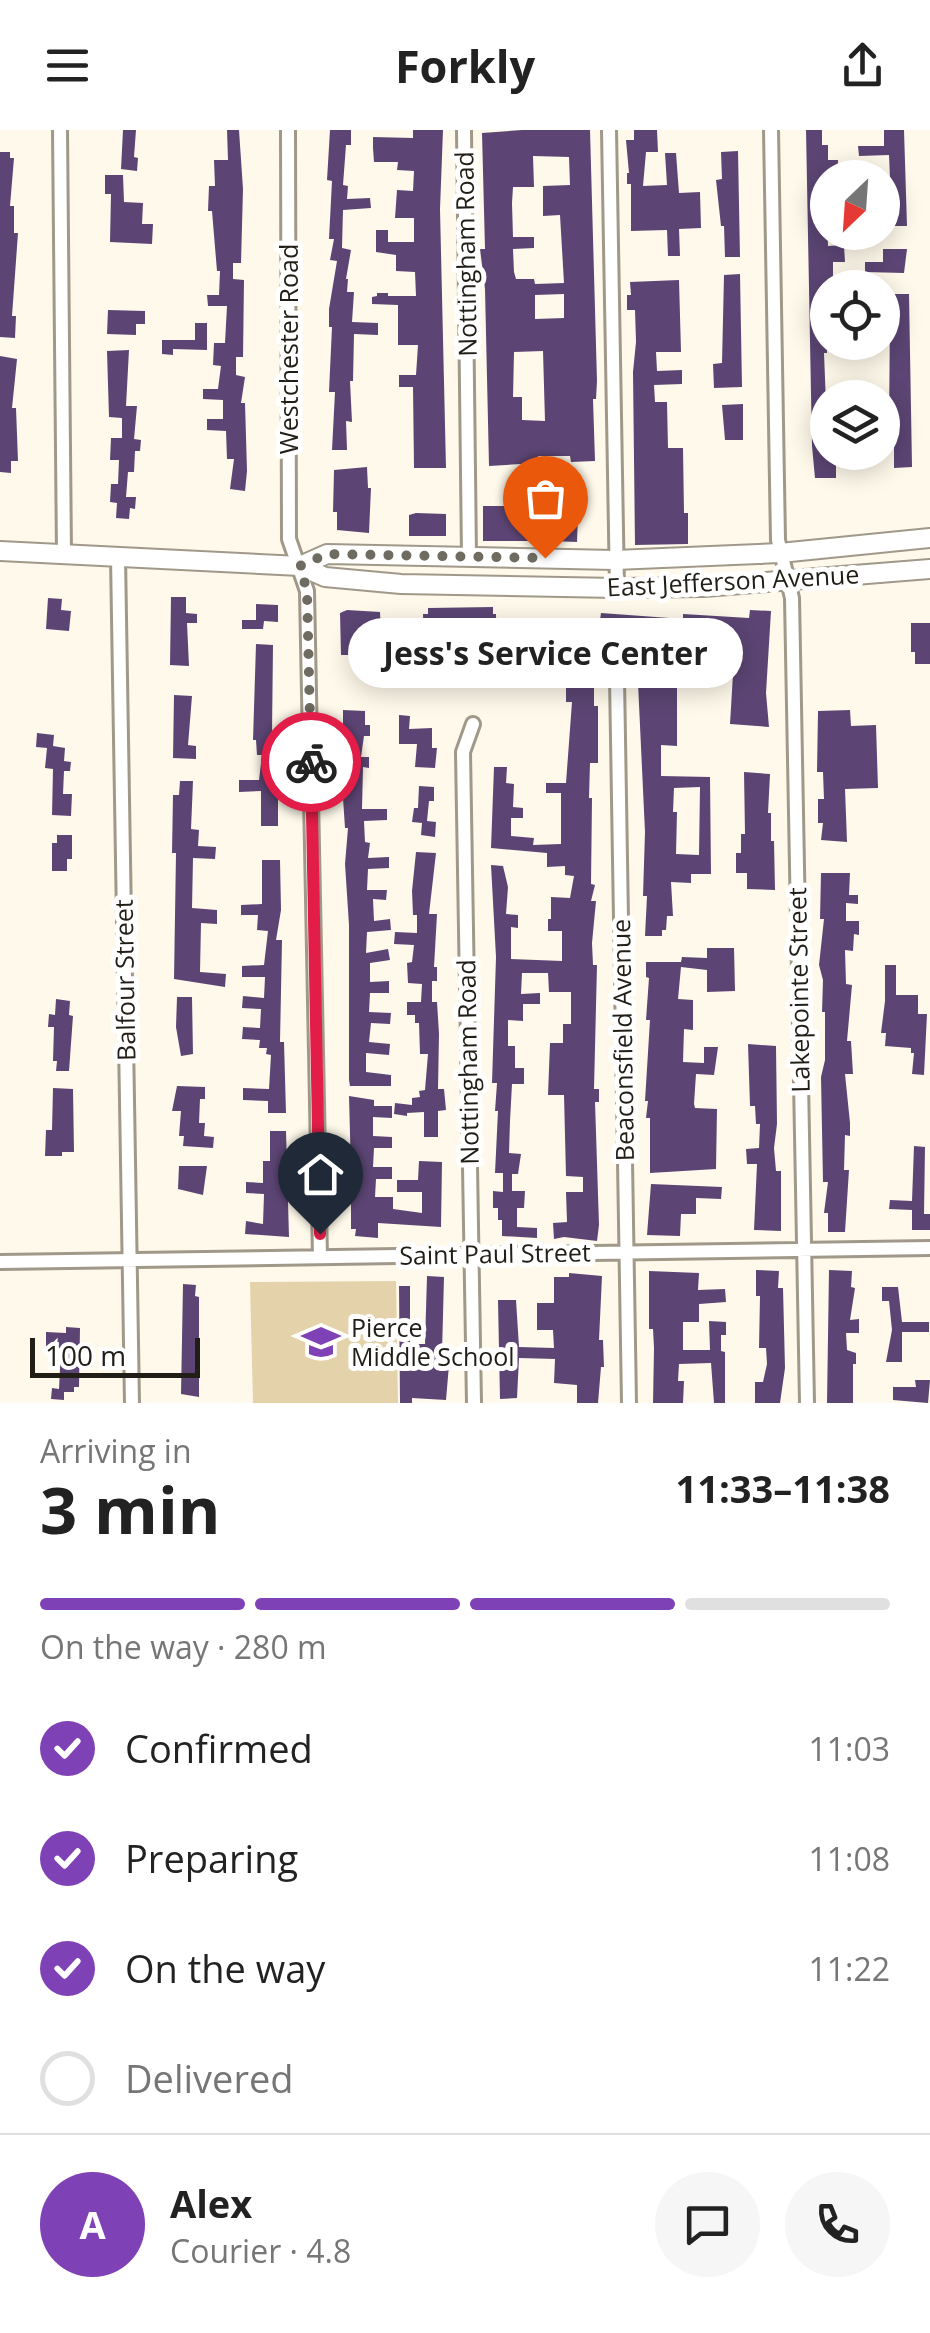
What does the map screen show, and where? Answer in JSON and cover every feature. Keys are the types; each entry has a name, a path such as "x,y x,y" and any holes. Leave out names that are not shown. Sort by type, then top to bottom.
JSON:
{"main road":[{"name":"East Jefferson Avenue","path":"300,566 327,554 615,560 780,553 930,538"},
{"name":"East Jefferson Avenue","path":"0,551 300,566 325,577 401,584 704,587 930,570"},
{"path":"401,584 402,556"}],"street":[{"path":"60,130 64,554"},
{"name":"Westchester Road","path":"288,130 289,539 307,591 320,1257"},
{"name":"Nottingham Road","path":"464,130 469,557"},
{"path":"609,130 617,588"},
{"path":"771,130 780,553"},
{"name":"Lakepointe Street","path":"780,553 792,616 807,1403"},
{"name":"Balfour Street","path":"118,557 132,1403"},
{"name":"Beaconsfield Avenue","path":"616,678 629,1403"},
{"name":"Nottingham Road","path":"473,724 463,752 474,1403"},
{"name":"Saint Paul Street","path":"0,1262 930,1248"}],"shaded area":[{"name":"Pierce Middle School","path":"396,1281 398,1403 253,1403 250,1282"}],"building":[{"path":"123,130 136,130 137,171 121,169"},
{"path":"227,130 239,130 243,189 241,263 233,263 233,279 244,280 243,357 236,357 236,375 245,377 241,403 245,403 245,491 230,489 234,459 227,459 226,431 207,430 207,419 223,419 223,400 203,399 203,389 218,389 221,366 213,365 214,343 225,343 227,306 208,306 207,295 219,295 220,271 212,211 208,211 209,186 215,186 214,160 228,160"},
{"path":"330,130 351,130 343,185 348,186 347,199 370,198 371,208 343,210 342,248 351,250 346,279 347,292 354,292 352,322 378,323 378,335 354,334 352,422 346,421 347,450 332,450 335,392 329,392 329,309 337,261 330,260 334,239 329,239"},
{"path":"413,130 443,130 440,209 446,468 414,468 413,387 399,387 399,375 416,375 418,345 398,345 398,305 372,304 377,293 416,296 415,272 396,271 396,255 376,252 376,230 388,230 388,242 414,242 414,218 395,218 397,190 413,191 414,171 397,170 398,162 374,162 373,148 373,137 413,138"},
{"path":"590,130 597,381 593,399 595,461 571,462 570,456 538,456 538,463 489,466 485,289 480,249 485,249 482,133","holes":["533,156 569,157 570,185 543,186 543,216 560,215 564,283 535,284 534,279 516,279 514,272 513,249 534,248 534,237 513,237 512,203 513,187 534,187","564,294 564,318 535,319 535,295","543,351 545,421 522,420 522,397 513,397 514,352"]},
{"path":"634,130 657,130 658,152 646,152 643,186 667,185 665,153 676,153 679,193 700,192 701,228 679,229 680,256 668,256 667,230 631,231 626,140 634,140"},
{"path":"806,130 822,130 828,160 810,160 810,250 844,250 845,262 833,262 833,270 810,270 810,341"},
{"path":"884,130 904,130 907,226 900,226 900,160 889,160 889,155 859,156 858,146 884,146"},
{"path":"738,151 740,257 725,257 716,180 722,179 721,152"},
{"path":"0,152 10,152 10,158 14,158 10,206 14,206 14,233 18,233 12,316 16,316 15,338 0,337"},
{"path":"105,175 123,175 124,202 143,203 142,224 153,224 152,244 110,242 111,194 105,194"},
{"path":"907,249 904,273 865,270 865,262 883,262 883,250"},
{"path":"740,274 742,387 714,388 713,364 722,363 724,275"},
{"path":"679,280 681,352 656,352 657,371 682,370 682,384 654,385 655,402 667,402 668,448 683,448 688,544 635,545 635,310 627,310 627,295 631,295 630,282"},
{"path":"900,294 909,294 912,467 900,468 900,380 889,380 890,360 900,360"},
{"path":"108,310 145,311 145,324 136,324 136,335 107,334"},
{"path":"195,323 207,323 207,350 173,349 173,355 162,354 162,340 195,340"},
{"path":"129,350 126,406 137,406 134,439 141,440 140,451 135,451 134,472 128,472 126,497 136,497 129,519 116,518 117,503 110,502 111,484 118,484 119,460 110,460 111,438 122,438 122,418 109,417 107,351"},
{"path":"0,356 17,359 12,408 16,408 18,461 11,461 11,473 0,472"},
{"path":"810,360 824,360 825,380 811,380"},
{"path":"743,404 743,440 725,440 722,405"},
{"path":"367,467 371,488 369,533 337,530 337,512 333,512 334,470"},
{"path":"814,470 836,470 836,478 815,478"},
{"path":"534,483 574,485 572,514 578,514 577,542 552,541 554,505 529,504 529,541 483,541 483,506 509,506 509,494 534,494"},
{"path":"446,514 446,536 409,536 409,515"},
{"path":"171,597 186,597 186,613 197,614 197,623 187,623 189,666 170,665"},
{"path":"48,598 62,599 61,610 71,611 69,631 46,629"},
{"path":"256,604 278,605 278,622 264,621 263,629 242,629 242,620 256,620"},
{"path":"493,607 497,666 428,667 428,661 424,661 423,614 428,614 428,608"},
{"path":"750,610 771,611 766,693 769,727 730,724 734,657 679,650 679,655 587,648 589,619 600,620 601,613 683,619 683,614 749,618"},
{"path":"380,612 381,632 364,633 361,655 341,655 340,613"},
{"path":"519,619 531,620 530,656 582,659 581,680 594,680 594,706 598,706 598,763 590,763 589,798 591,884 595,885 591,901 596,901 592,943 593,965 597,965 597,1241 554,1239 553,1223 567,1222 566,1192 583,1192 583,1177 566,1176 564,1095 548,1095 550,1043 563,1043 563,1024 571,1024 571,992 549,992 548,973 522,973 521,994 540,993 540,1004 523,1004 523,1021 508,1020 508,1046 515,1046 515,1068 524,1068 524,1084 512,1084 509,1153 521,1154 518,1174 512,1174 512,1191 525,1191 524,1208 517,1208 517,1227 537,1228 537,1238 502,1236 502,1220 498,1220 498,1208 493,1208 493,1191 503,1192 503,1173 495,1173 498,1111 497,1083 492,1083 496,957 491,865 503,866 508,887 506,914 518,915 518,928 511,927 511,959 562,961 562,931 548,931 551,897 570,898 574,876 565,875 565,866 547,867 547,853 491,848 494,767 507,767 506,783 514,784 513,807 523,808 523,818 511,818 511,836 534,838 533,845 561,844 561,793 546,793 546,783 566,783 572,702 566,702 566,671 517,669"},
{"path":"911,623 930,623 930,664 915,664"},
{"path":"256,644 273,645 272,734 278,765 273,794 278,794 278,826 261,826 261,791 239,792 239,780 259,780 262,755 257,755 253,740"},
{"path":"638,683 677,685 677,746 661,745 661,776 710,777 711,874 691,874 691,883 671,882 673,916 667,916 662,936 645,936","holes":["700,787 699,855 676,854 674,788"]},
{"path":"174,695 192,696 188,745 196,746 196,759 173,758"},
{"path":"343,710 365,711 365,725 370,725 361,757 369,757 369,768 363,767 362,809 387,809 387,820 364,821 365,842 370,843 368,858 389,857 389,868 368,869 367,890 387,890 386,900 373,899 374,921 390,919 391,930 367,932 366,953 388,949 390,960 370,963 370,982 389,981 389,993 370,993 369,1012 391,1013 390,1024 371,1023 369,1042 390,1044 389,1055 366,1053 366,1072 391,1075 391,1086 350,1086 349,1080 345,864 348,828 343,798"},
{"path":"850,710 851,726 876,725 878,788 845,789 847,842 821,840 823,823 818,823 818,799 824,799 823,772 817,772 818,711"},
{"path":"399,715 410,716 409,729 432,728 432,748 437,748 435,768 415,767 417,744 399,744"},
{"path":"37,733 54,735 53,746 65,748 64,761 71,762 70,771 64,771 63,794 72,794 71,816 52,815 53,769 45,768 47,748 36,747"},
{"path":"744,772 770,774 768,813 774,841 775,890 747,889 747,873 736,873 736,853 741,853 741,834 745,834"},
{"path":"180,781 193,781 191,829 199,830 198,846 216,847 215,859 193,858 192,908 217,910 217,924 201,923 200,972 226,974 225,987 174,979 173,795 179,795"},
{"path":"419,786 434,787 427,821 436,822 435,837 421,835 422,823 412,822 414,808 418,808"},
{"path":"57,835 72,835 72,859 67,859 67,871 52,871 52,843 57,843"},
{"path":"416,852 436,853 429,914 437,914 437,981 432,981 432,1002 437,1002 438,1089 444,1089 446,1110 438,1111 438,1137 424,1137 424,1112 394,1114 395,1103 412,1105 412,1098 420,1097 419,1091 425,1090 428,1054 420,1054 415,1015 407,1015 407,1002 421,1002 422,984 408,983 407,963 412,962 414,945 394,944 395,932 417,933 412,891"},
{"path":"262,860 280,860 281,910 276,940 282,940 280,1042 284,1042 286,1113 268,1113 268,1101 243,1100 243,1088 269,1089 271,1055 266,1054 267,1048 259,1048 260,1040 242,1039 243,1027 260,1028 261,1009 242,1008 243,996 264,998 265,977 242,977 242,966 264,965 268,931 257,930 258,915 241,915 241,905 262,904"},
{"path":"821,873 850,873 849,895 858,895 858,904 846,903 846,921 859,921 859,935 854,934 853,951 845,950 846,984 852,985 847,1041 851,1041 853,1074 845,1074 850,1136 845,1135 844,1170 849,1170 845,1232 828,1232 828,1213 824,1213 828,1182 823,1182 821,1077 825,1012 819,965 824,919 820,919"},
{"path":"707,948 734,948 735,991 707,992 707,970 681,967 678,999 693,1000 693,1030 684,1029 683,1062 704,1063 704,1047 718,1047 714,1075 696,1074 694,1104 695,1108 717,1109 716,1169 650,1173 650,1118 646,1118 645,1101 650,1020 646,1020 646,962 707,958"},
{"path":"885,965 896,965 896,995 918,995 918,1014 927,1014 924,1075 912,1074 911,1048 885,1046 886,1033 881,1033"},
{"path":"177,997 192,997 193,1054 181,1056 176,1027"},
{"path":"56,999 70,1001 69,1015 73,1016 69,1071 56,1071 57,1061 53,1061 54,1027 48,1027 49,1014 55,1015"},
{"path":"748,1044 776,1046 774,1148 776,1171 781,1171 781,1231 754,1230 757,1164 747,1164 746,1149 759,1148 760,1124 756,1124 755,1106 750,1106"},
{"path":"177,1086 205,1087 199,1123 205,1123 204,1136 214,1137 213,1148 183,1146 184,1136 179,1136 181,1111 172,1111"},
{"path":"53,1088 73,1089 74,1152 62,1152 62,1156 45,1156 46,1130 52,1130"},
{"path":"349,1096 374,1100 374,1106 392,1106 392,1118 373,1117 373,1136 392,1137 392,1148 374,1148 373,1167 392,1167 392,1179 376,1179 375,1197 393,1197 393,1209 422,1213 422,1192 397,1192 397,1180 418,1180 419,1161 442,1162 441,1227 378,1223 378,1238 355,1236 356,1229 351,1229 355,1173 351,1172"},
{"path":"270,1131 286,1131 289,1237 245,1234 246,1221 263,1224 264,1194 246,1193 246,1182 263,1183 263,1161 270,1161"},
{"path":"914,1146 925,1147 924,1214 930,1214 930,1230 912,1230 912,1210 889,1209 890,1200 912,1201"},
{"path":"179,1166 207,1166 203,1195 178,1189"},
{"path":"651,1184 722,1187 721,1199 696,1198 696,1214 681,1214 680,1236 647,1235"},
{"path":"756,1270 779,1271 778,1288 783,1288 785,1368 780,1403 755,1403 755,1382 763,1382 767,1364 766,1348 759,1348"},
{"path":"829,1270 852,1271 851,1287 855,1288 850,1320 859,1319 859,1333 846,1333 847,1350 856,1353 853,1403 827,1403"},
{"path":"649,1271 699,1273 698,1290 725,1289 726,1302 699,1304 699,1322 683,1322 683,1350 710,1350 709,1321 726,1322 726,1335 721,1335 725,1403 714,1403 711,1363 679,1364 678,1381 684,1381 683,1403 653,1403"},
{"path":"569,1273 602,1276 599,1340 603,1340 604,1367 598,1403 577,1403 577,1385 554,1383 555,1359 519,1358 517,1398 500,1399 498,1300 516,1300 519,1347 554,1348 553,1330 537,1330 537,1303 554,1303 554,1277 569,1277"},
{"path":"427,1276 444,1277 442,1353 450,1353 446,1400 412,1398 412,1403 400,1403 399,1286 410,1286 410,1344 425,1344"},
{"path":"183,1284 196,1285 195,1296 199,1297 199,1397 181,1394"},
{"path":"882,1287 898,1287 902,1322 929,1322 929,1332 902,1332 902,1362 886,1362 892,1330 889,1301 882,1301"},
{"path":"66,1327 80,1328 79,1387 74,1387 74,1392 64,1392 64,1400 51,1399 52,1388 59,1389 61,1348 46,1347 46,1332 66,1333"},
{"path":"915,1380 930,1380 928,1403 893,1400 893,1387 916,1387"}],"way so far":[{"path":"311,762 307,591 300,566 327,554 545,558"}],"place":[{"name":"Jess's Service Center","path":"545,558"},
{"name":"Pierce Middle School","path":"321,1342"}],"route":[{"path":"311,762 320,1234"}]}
